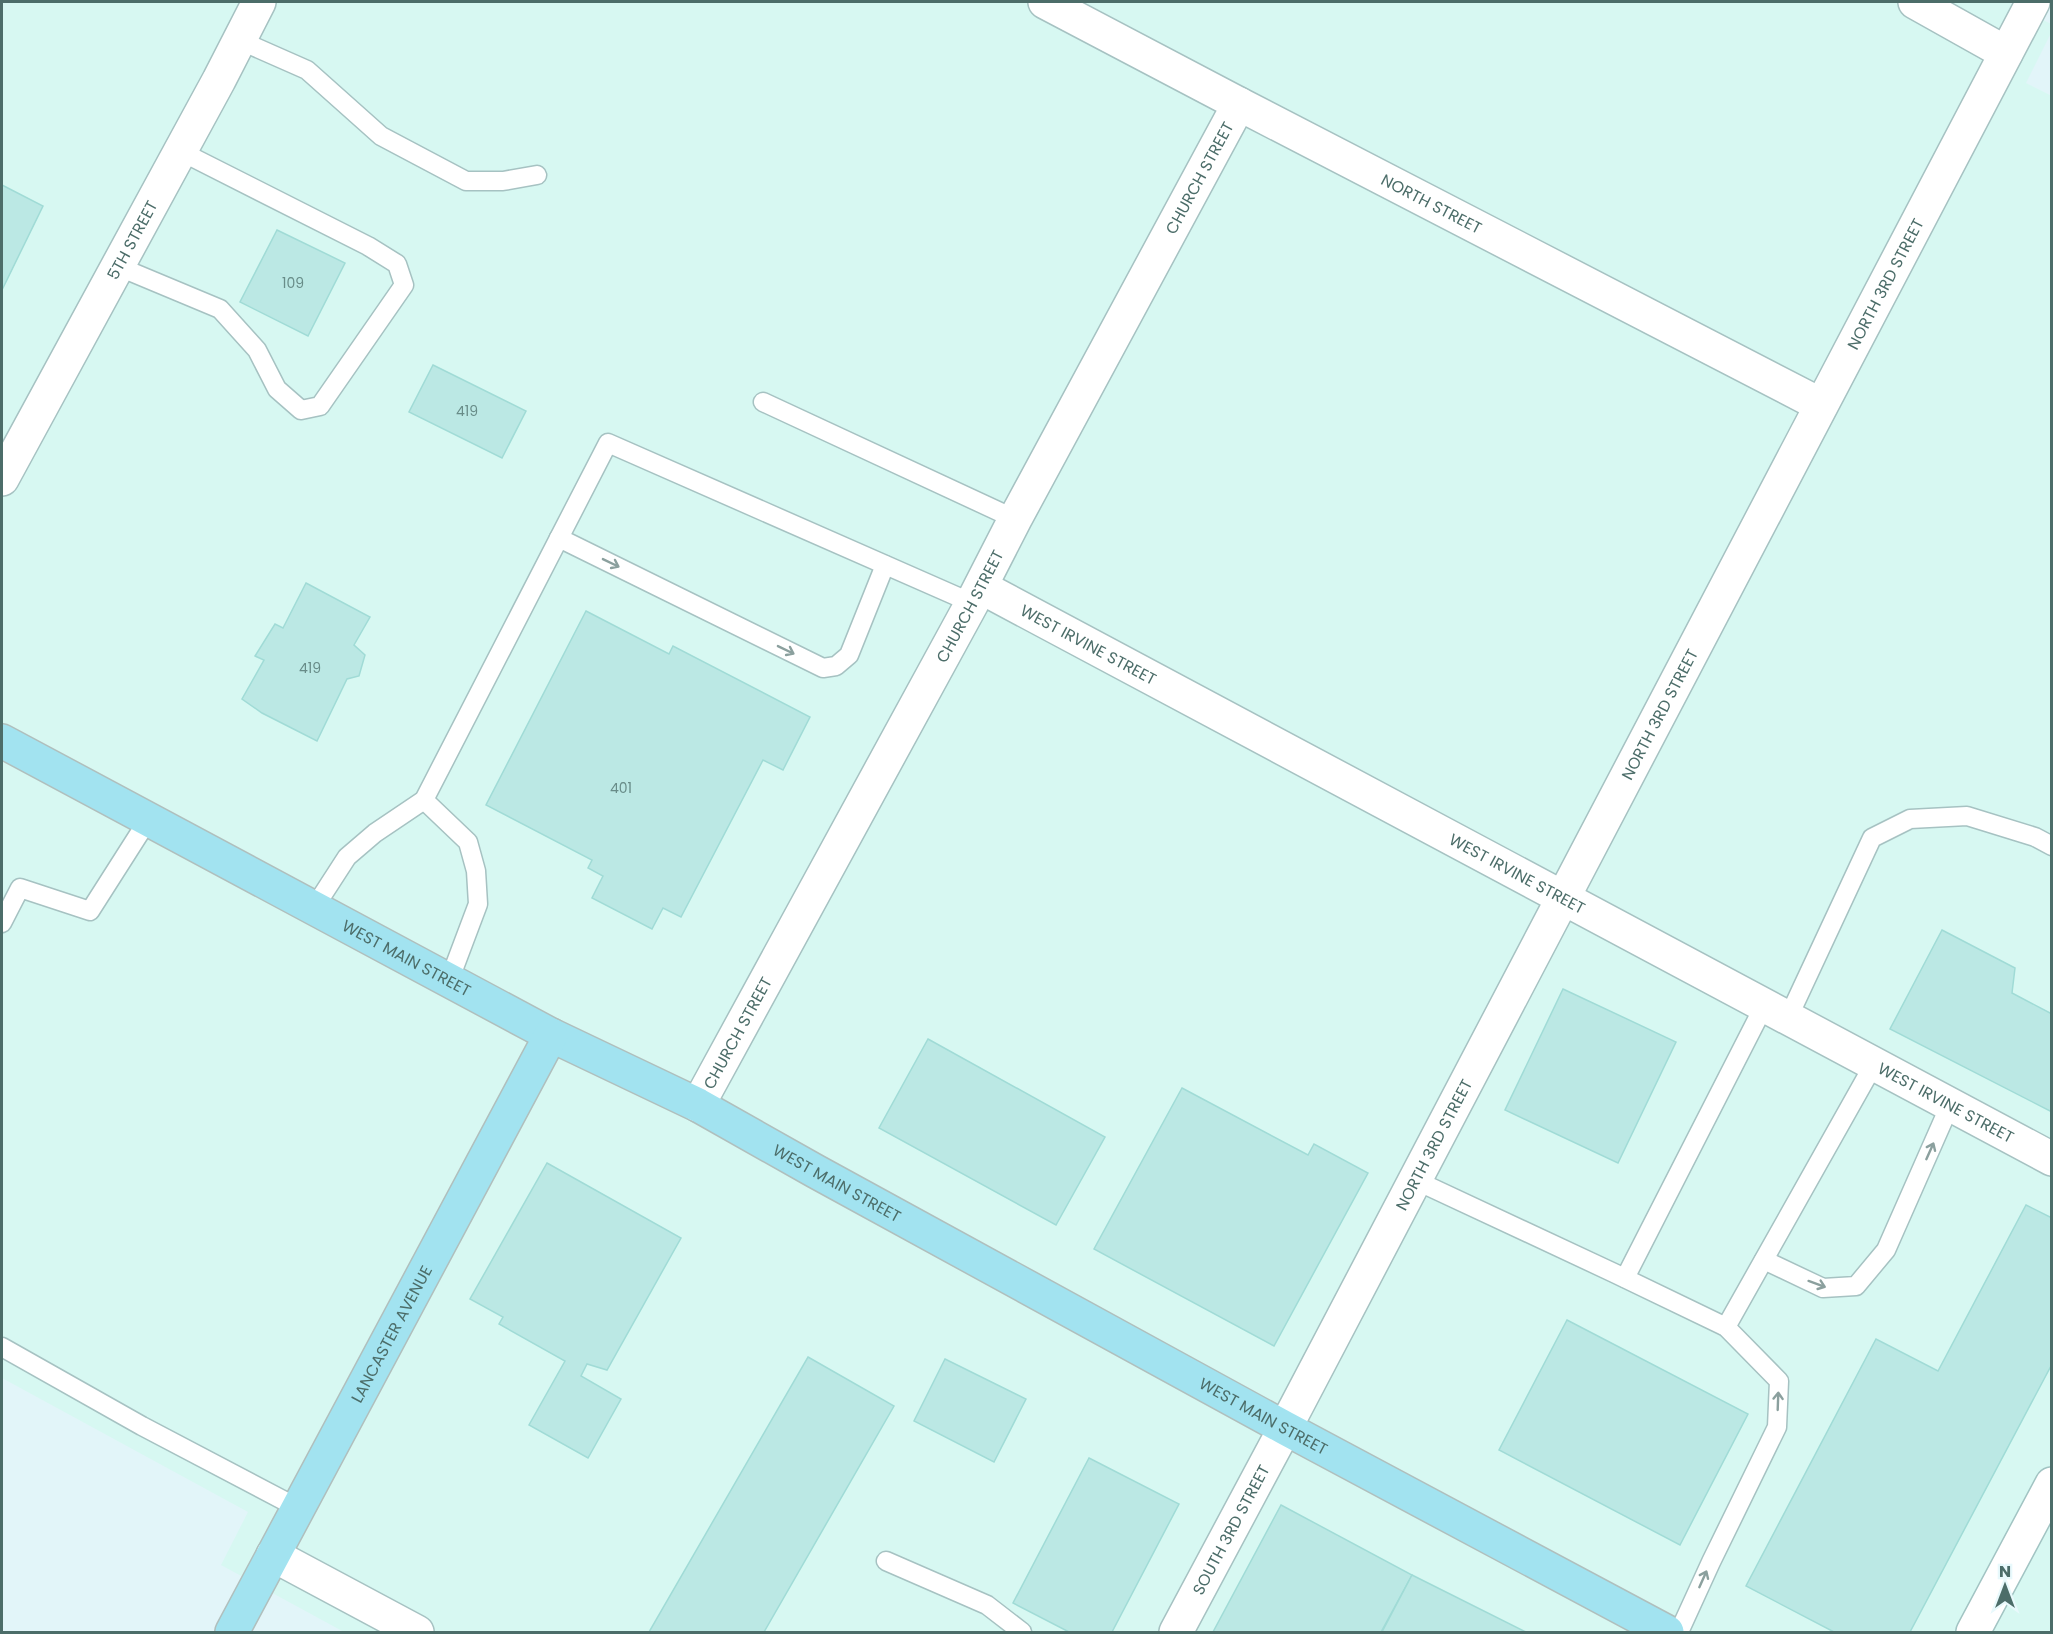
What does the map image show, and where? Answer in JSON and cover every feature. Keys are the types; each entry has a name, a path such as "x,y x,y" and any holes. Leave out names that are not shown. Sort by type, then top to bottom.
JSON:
{"main road":[{"name":"WEST MAIN STREET","path":"2,741 551,1035 698,1105 1285,1428 1667,1632"},
{"name":"LANCASTER AVENUE","path":"232,1632 551,1035"}],"street":[{"name":"5TH STREET","path":"2,478 259,2"},
{"name":"NORTH STREET","path":"1045,2 1821,405"},
{"path":"1915,2 2006,53"},
{"name":"NORTH 3RD STREET","path":"1285,1428 2033,2"},
{"name":"CHURCH STREET","path":"698,1105 977,595 1015,519 1239,104"},
{"name":"WEST IRVINE STREET","path":"977,595 1562,899 2052,1159"},
{"name":"SOUTH 3RD STREET","path":"1176,1632 1285,1428"},
{"path":"1973,1632 2052,1484"},
{"path":"273,1555 417,1632"}],"lane":[{"path":"239,40 307,70 381,136 466,181 503,181 537,175"},
{"path":"117,266 220,309 257,350 277,389 301,410 320,406 404,285 397,264 368,246 180,151"},
{"path":"763,402 1015,519"},
{"path":"314,908 346,856 424,800 608,442 885,565 977,595"},
{"path":"559,538 823,668 836,666 849,655 885,565"},
{"path":"424,800 468,842 476,872 477,904 449,981"},
{"path":"1625,1278 1872,838 1910,819 1967,816 2035,837 2052,846"},
{"path":"2,922 20,888 90,911 148,820"},
{"path":"1726,1327 1874,1064"},
{"path":"1764,1260 1823,1288 1856,1286 1886,1250 1950,1105"},
{"path":"1414,1180 1726,1327 1779,1381 1777,1427 1679,1632"},
{"path":"2,1347 142,1426 298,1508"},
{"path":"886,1561 987,1605 1022,1632"}],"shaded area":[{"path":"2,2 2008,2 2051,24 2051,33 2026,83 2052,96 2051,1632 344,1632 221,1565 248,1512 2,1378"}],"building":[{"path":"2,185 43,206 2,290"},
{"path":"277,230 345,263 308,336 240,302"},
{"path":"433,365 526,411 502,458 409,412"},
{"path":"306,583 370,617 354,645 365,655 359,676 347,679 317,741 262,713 242,699 264,660 255,656 275,624 283,628"},
{"path":"586,611 669,654 673,646 810,717 783,770 763,760 681,917 663,908 652,929 592,898 603,876 588,868 592,860 486,805"},
{"path":"1942,930 2015,968 2012,993 2052,1014 2052,1112 1890,1029"},
{"path":"1563,989 1676,1042 1618,1163 1505,1110"},
{"path":"928,1039 1105,1137 1056,1225 879,1128"},
{"path":"1182,1088 1308,1155 1314,1144 1368,1173 1274,1346 1094,1249"},
{"path":"547,1163 681,1238 607,1370 587,1364 581,1376 621,1399 588,1458 529,1425 565,1361 499,1324 503,1317 470,1299"},
{"path":"2026,1205 2052,1218 2052,1364 1910,1632 1834,1632 1746,1586 1876,1339 1938,1371"},
{"path":"1567,1320 1748,1414 1680,1545 1499,1450"},
{"path":"808,1357 894,1406 764,1632 649,1632"},
{"path":"945,1359 1026,1399 994,1462 914,1421"},
{"path":"1089,1458 1179,1504 1112,1632 1069,1632 1013,1603"},
{"path":"1281,1505 1412,1575 1381,1632 1213,1632"},
{"path":"1412,1575 1526,1632 1382,1632"}]}
